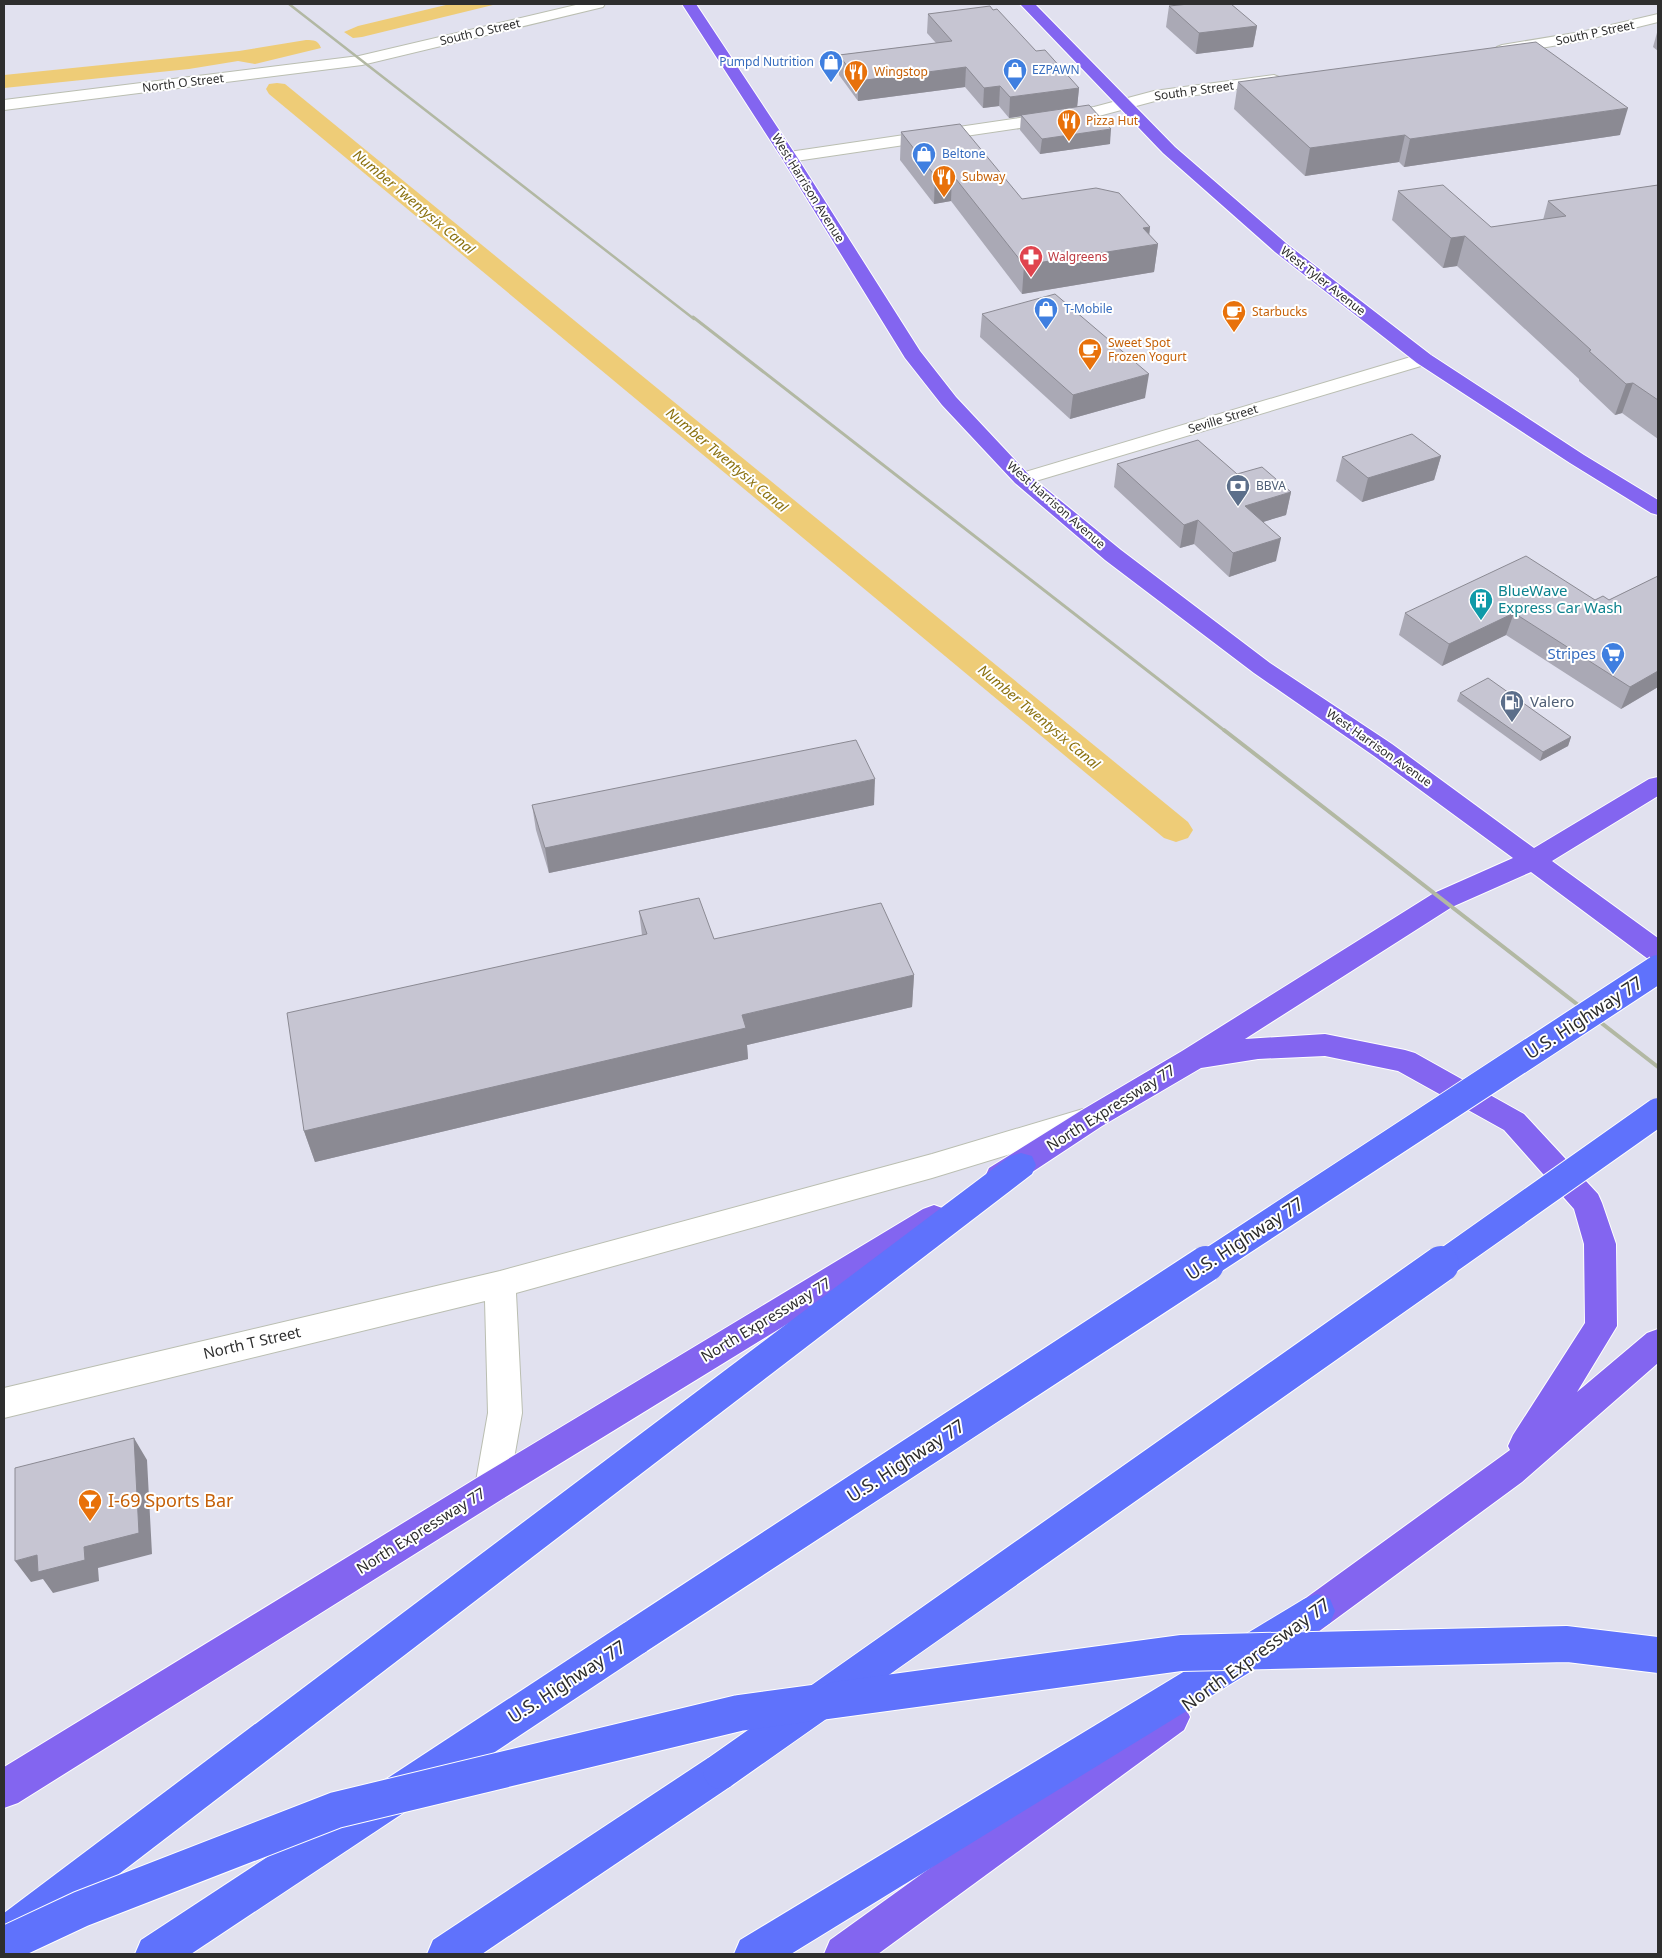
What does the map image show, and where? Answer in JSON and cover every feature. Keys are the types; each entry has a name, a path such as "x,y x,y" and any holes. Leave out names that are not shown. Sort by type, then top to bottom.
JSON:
{"highway":[{"name":"U.S. Highway 77","path":"154,1954 1658,969"},
{"path":"447,1954 721,1771 1658,1112"},
{"path":"4,1938 1021,1165"},
{"path":"754,1954 1317,1612"},
{"path":"4,1945 81,1909 336,1810 739,1713 1181,1653 1567,1644 1658,1655"}],"main road":[{"name":"West Harrison Avenue","path":"688,4 789,157 912,354 948,401 1022,479 1113,555 1262,668 1383,750 1658,952"},
{"name":"West Tyler Avenue","path":"1027,4 1169,150 1268,238 1424,359 1577,459 1658,509"},
{"name":"North Expressway 77","path":"4,1789 492,1487 1021,1165 1092,1118 1192,1059 1443,900 1533,860 1658,785"},
{"path":"1192,1059 1258,1048 1325,1045 1405,1060 1514,1122 1588,1203 1600,1244 1601,1326 1510,1471"},
{"name":"North Expressway 77","path":"844,1954 1510,1471 1658,1343"}],"street":[{"name":"South O Street","path":"362,60 598,4"},
{"name":"South P Street","path":"1484,52 1577,38 1624,28 1658,18"},
{"name":"North O Street","path":"4,105 362,60"},
{"name":"South P Street","path":"789,157 1095,112 1154,96 1286,78"},
{"name":"Seville Street","path":"1022,479 1424,359"},
{"name":"North T Street","path":"4,1403 500,1284 932,1166 1092,1118"},
{"path":"492,1487 505,1413 500,1284"}],"shaded area":[{"path":"450,4 497,4 362,37 353,38 344,32 358,26"},
{"path":"306,40 319,43 321,48 255,64 238,61 189,69 4,88 4,75 239,51"}],"building":[{"path":"1231,4 1257,26 1199,33 1169,6"},
{"path":"990,6 993,10 997,9 1036,51 1045,50 1079,88 1010,97 1000,86 984,88 966,67 858,81 839,55 952,41 928,14"},
{"path":"1536,42 1628,108 1410,139 1405,135 1310,148 1238,82"},
{"path":"1089,105 1111,129 1042,139 1021,115"},
{"path":"960,124 1022,199 1096,188 1119,193 1150,227 1143,228 1158,244 1024,265 952,174 935,176 901,132"},
{"path":"1443,185 1491,227 1566,216 1548,201 1658,185 1658,400 1633,383 1626,384 1465,236 1451,238 1398,191"},
{"path":"1055,294 1149,374 1073,395 982,314"},
{"path":"1412,434 1441,456 1368,478 1342,457"},
{"path":"1198,440 1237,474 1262,467 1291,492 1245,506 1281,538 1233,553 1198,520 1184,525 1117,464"},
{"path":"1526,556 1595,600 1603,596 1609,600 1658,576 1658,671 1630,687 1514,613 1449,644 1405,613"},
{"name":"Valero","path":"1488,678 1571,737 1543,752 1460,693"},
{"path":"856,740 875,779 545,848 532,805"},
{"path":"699,898 714,939 881,903 914,975 742,1015 746,1028 304,1131 287,1013 647,934 639,911"},
{"name":"I-69 Sports Bar","path":"134,1438 139,1533 84,1547 85,1560 38,1572 37,1555 15,1561 15,1468"}],"waterway":[{"name":"Number Twentysix Canal","path":"277,89 1176,830"}],"railway":[{"path":"289,4 694,319"},
{"path":"693,317 1225,731"},
{"path":"1224,730 1658,1067"}],"place":[{"name":"Pumpd Nutrition","path":"831,83"},
{"name":"EZPAWN","path":"1015,91"},
{"name":"Wingstop","path":"856,93"},
{"name":"Pizza Hut","path":"1069,142"},
{"name":"Beltone","path":"924,175"},
{"name":"Subway","path":"944,198"},
{"name":"Walgreens","path":"1031,278"},
{"name":"T-Mobile","path":"1046,330"},
{"name":"Starbucks","path":"1234,333"},
{"name":"Sweet Spot Frozen Yogurt","path":"1090,371"},
{"name":"BBVA","path":"1238,507"},
{"name":"BlueWave Express Car Wash","path":"1481,621"},
{"name":"Stripes","path":"1613,675"},
{"name":"Valero","path":"1512,723"},
{"name":"I-69 Sports Bar","path":"90,1522"}]}
